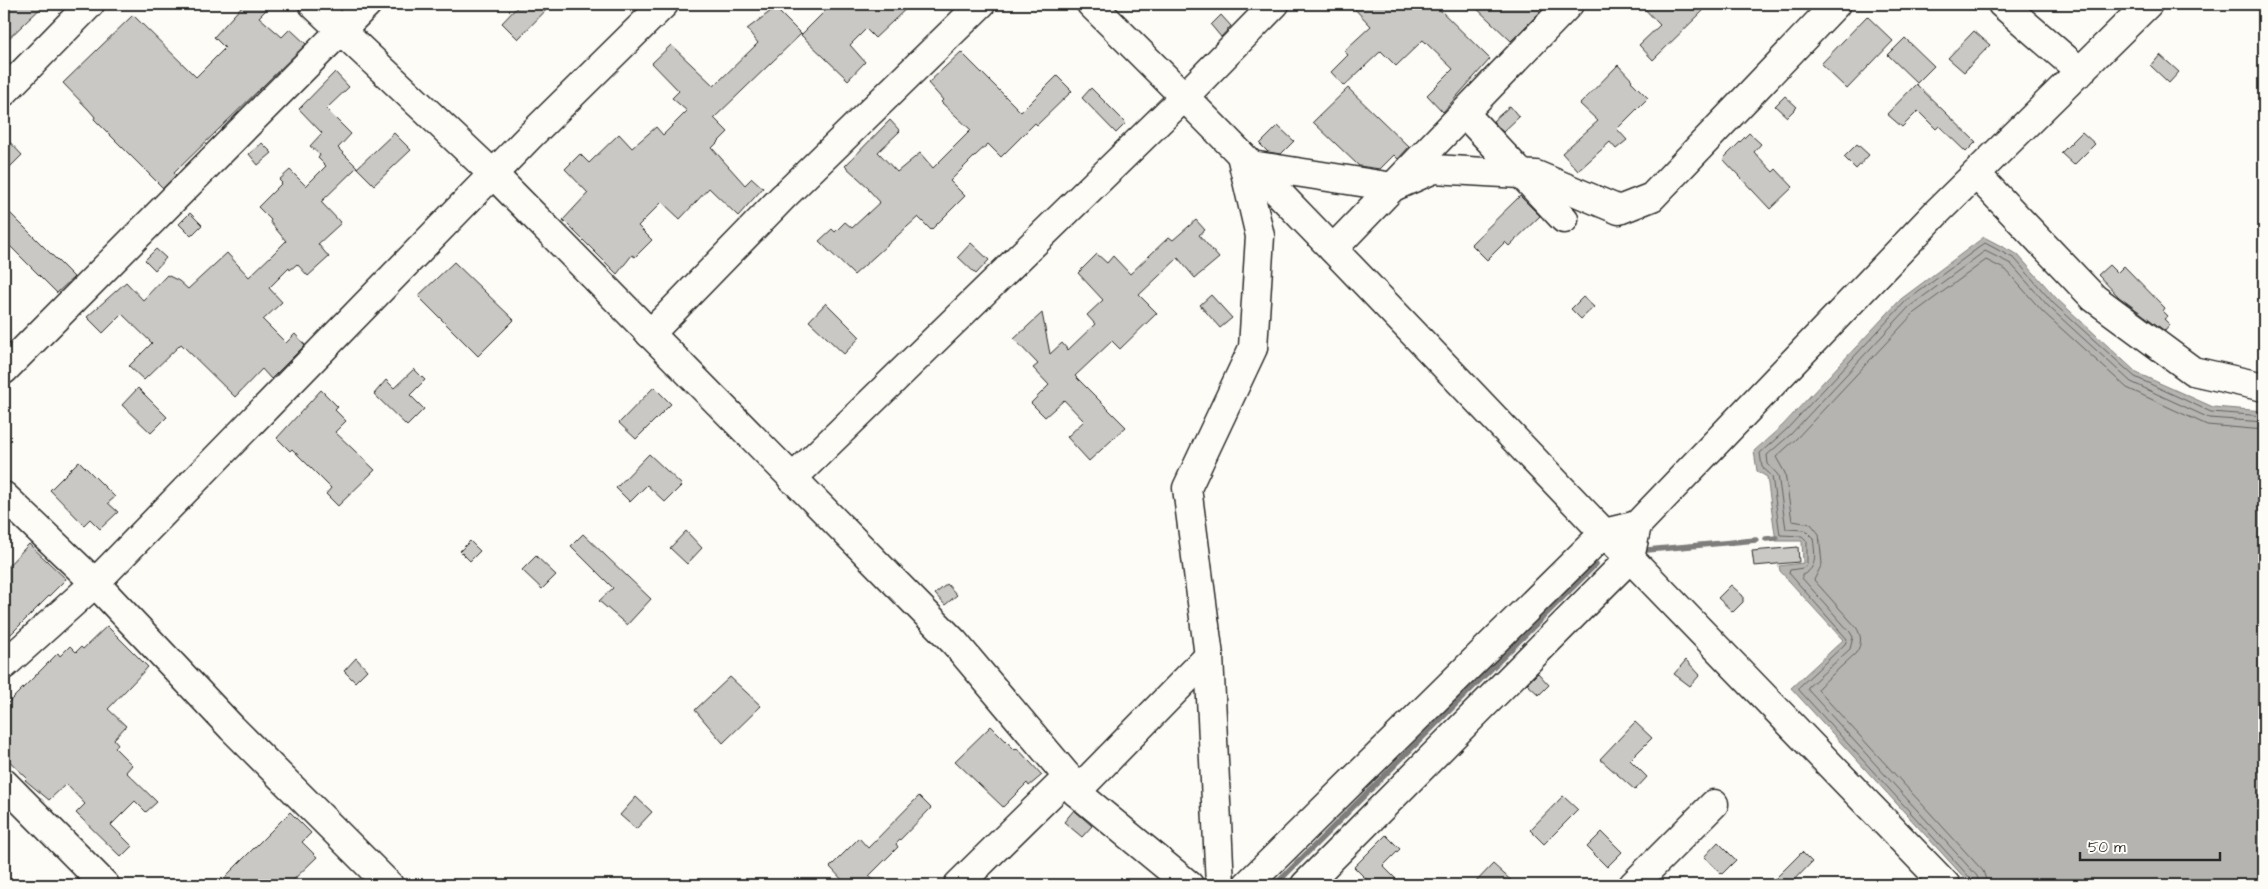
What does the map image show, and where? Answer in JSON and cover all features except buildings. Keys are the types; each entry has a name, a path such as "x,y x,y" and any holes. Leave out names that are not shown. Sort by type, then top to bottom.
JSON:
{"street":[{"path":"4,92 90,4"},
{"path":"313,4 493,174 954,642 1072,784 1189,885"},
{"path":"4,370 367,4"},
{"path":"4,665 95,583 493,174 664,4"},
{"path":"650,334 784,197 981,4"},
{"path":"1091,4 1334,249 1938,882"},
{"path":"792,479 1276,4"},
{"path":"1334,249 1569,4"},
{"path":"1246,159 1393,187 1434,169 1536,176 1618,210 1652,197 1836,4"},
{"path":"2002,4 2081,72"},
{"path":"1306,885 1630,558 1637,525 1976,174 2148,4"},
{"path":"1464,113 1564,219"},
{"path":"1220,885 1209,656 1187,488 1253,348 1260,236 1246,159"},
{"path":"1976,174 2094,298 2193,371 2264,388"},
{"path":"4,496 95,583 232,728 389,885"},
{"path":"1247,885 1604,533 1637,525"},
{"path":"958,885 1072,784 1209,656"},
{"path":"4,784 105,885"},
{"path":"1633,885 1714,804"}],"water":[{"path":"1984,237 2018,255 2057,299 2137,373 2213,407 2264,411 2264,885 1971,885 1791,688 1843,640 1780,571 1779,566 1803,563 1802,541 1776,541 1767,477 1757,471 1754,451 1782,426 1901,299"}],"waterway":[{"path":"1766,539 1776,538"},
{"path":"1647,550 1756,540"},
{"path":"1275,885 1596,564"}]}
